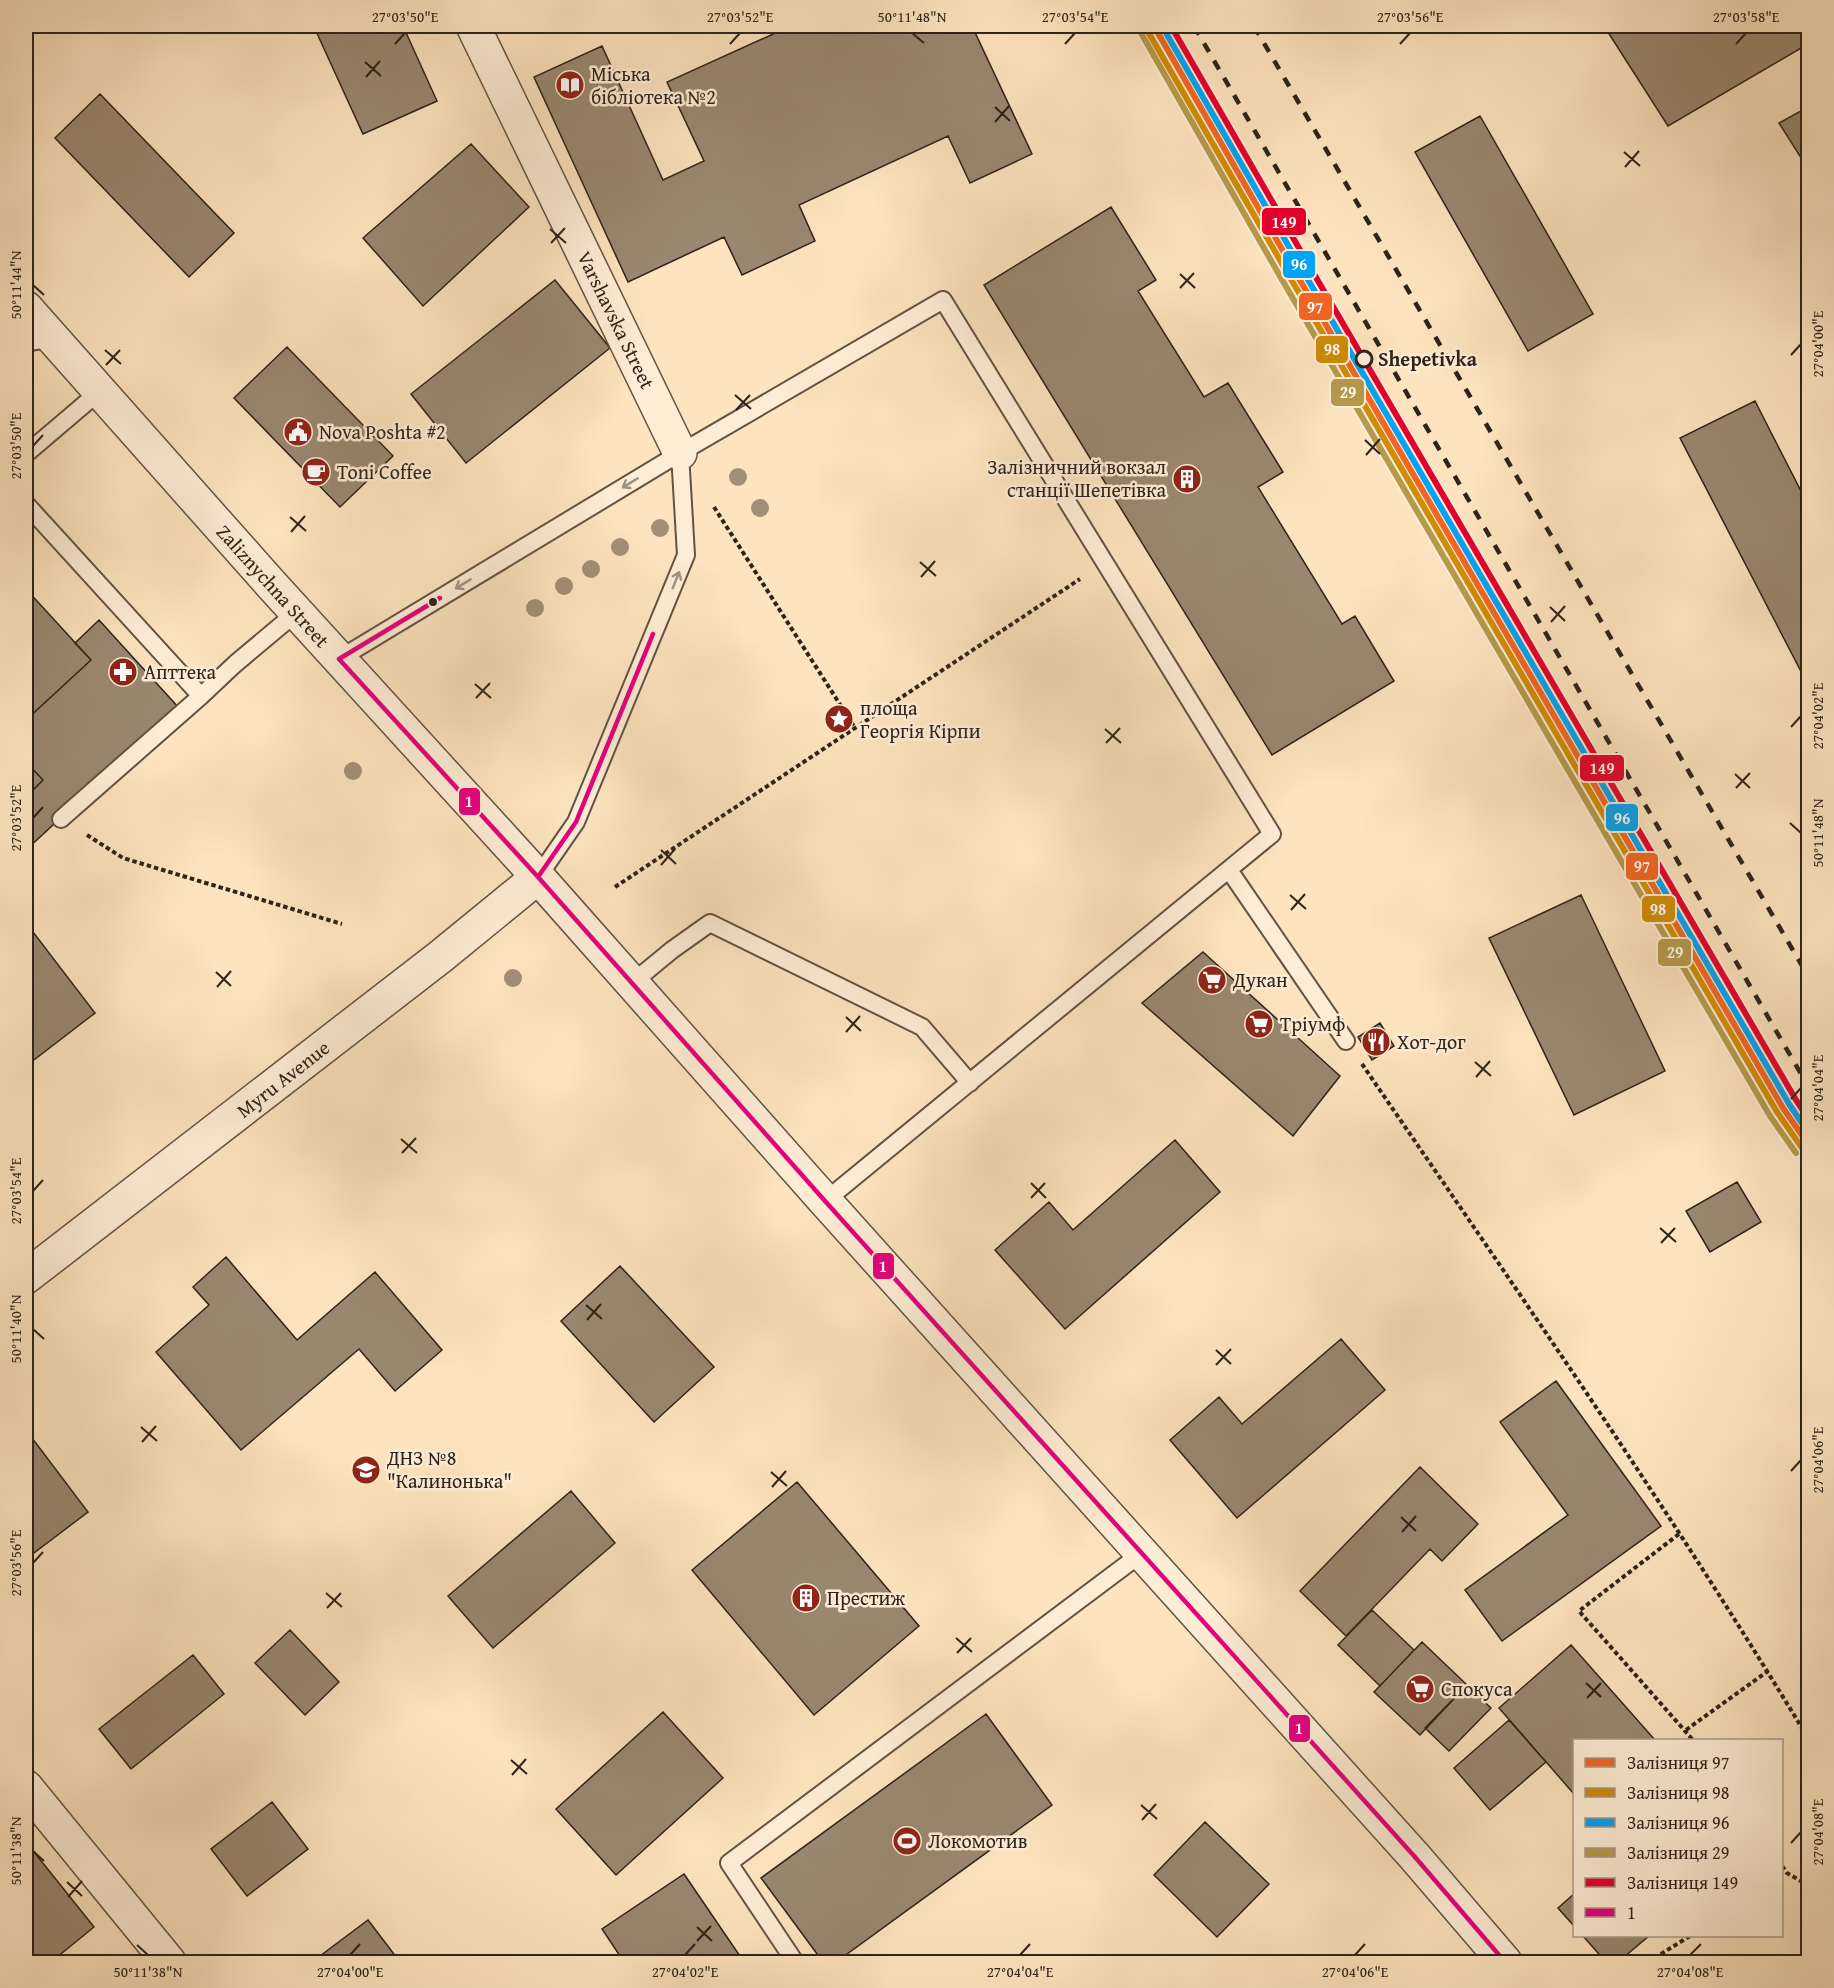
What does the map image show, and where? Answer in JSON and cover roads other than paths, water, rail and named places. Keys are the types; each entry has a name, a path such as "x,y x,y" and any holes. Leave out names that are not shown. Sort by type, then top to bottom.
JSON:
{"street":[{"name":"Varshavska Street","path":"473,26 680,453"},
{"name":"Zaliznychna Street","path":"26,308 39,341 100,391 1415,1857 1505,1962"},
{"name":"Myru Avenue","path":"26,1277 440,957 538,877"},
{"path":"26,1787 169,1962"}],"lane":[{"path":"339,659 680,453 943,300 1272,834 825,1201"},
{"path":"26,454 100,391"},
{"path":"538,877 576,822 686,555 680,453"},
{"path":"26,504 201,696"},
{"path":"62,819 235,664 297,612"},
{"path":"1229,870 1346,1041"},
{"path":"632,983 710,923 922,1027 970,1083"},
{"path":"795,1962 729,1863 1142,1552"}],"railway":[{"path":"1194,26 1808,1086"},
{"path":"1254,26 1808,976"}],"rail line":[{"name":"97","path":"1154,26 1783,1108 1808,1144"},
{"name":"96","path":"1162,26 1789,1104 1808,1132"},
{"name":"149","path":"1171,26 1808,1118"},
{"name":"98","path":"1147,30 1777,1112 1802,1148"},
{"name":"29","path":"1141,33 1281,278 1770,1116 1796,1153"}],"place":[{"name":"Міська бібліотека №2","path":"570,85"},
{"name":"Shepetivka","path":"1364,359"},
{"name":"Nova Poshta #2","path":"298,432"},
{"name":"Toni Coffee","path":"316,472"},
{"name":"Залізничний вокзал станції Шепетівка","path":"1187,479"},
{"name":"Апттека","path":"123,672"},
{"name":"площа Георгія Кірпи","path":"839,719"},
{"name":"Дукан","path":"1212,980"},
{"name":"Тріумф","path":"1259,1024"},
{"name":"Хот-дог","path":"1376,1042"},
{"name":"ДНЗ №8 \"Калинонька\"","path":"366,1470"},
{"name":"Престиж","path":"806,1598"},
{"name":"Спокуса","path":"1420,1689"},
{"name":"Локомотив","path":"907,1841"}]}
